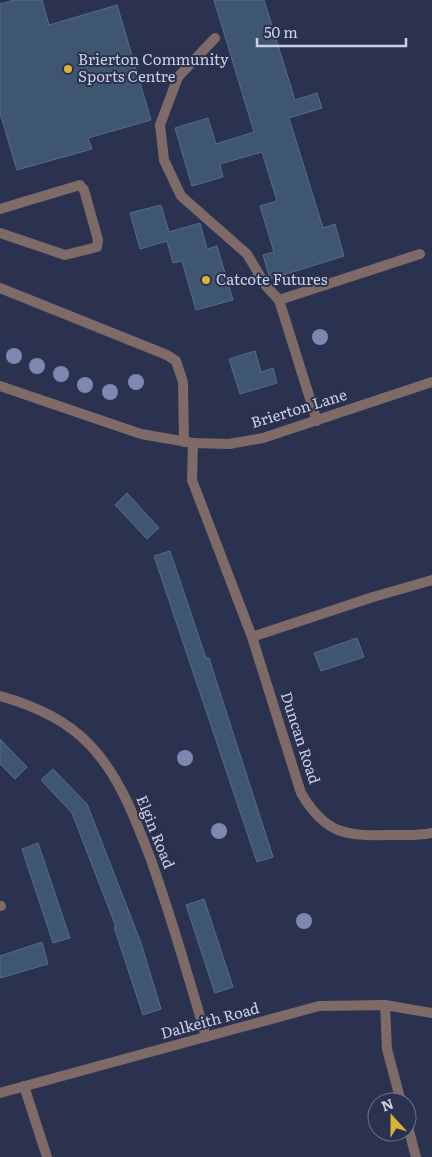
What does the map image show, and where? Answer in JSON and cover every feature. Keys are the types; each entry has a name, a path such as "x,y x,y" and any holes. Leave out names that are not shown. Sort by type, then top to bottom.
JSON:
{"street":[{"path":"215,38 178,77 160,125 164,160 181,196 247,254 266,286 279,300 317,421"},
{"path":"0,209 80,185 84,190 98,240 97,248 65,255 0,233"},
{"path":"279,300 420,254"},
{"name":"Duncan Road","path":"0,288 166,355 176,361 183,382 192,480 252,637 301,793 311,810 325,824 346,834 432,833"},
{"name":"Brierton Lane","path":"0,386 141,434 189,443 229,444 263,438 432,382"},
{"path":"252,637 372,597 432,580"},
{"name":"Elgin Road","path":"0,696 37,708 66,725 89,744 117,780 139,829 167,906 206,1038"},
{"path":"385,1005 387,1049 398,1092"},
{"name":"Dalkeith Road","path":"0,1093 319,1006 385,1005 432,1013"},
{"path":"24,1086 47,1157"},
{"path":"412,1142 416,1157"}],"building":[{"name":"Brierton Community Sports Centre","path":"14,0 42,0 49,25 117,5 151,120 88,138 92,149 17,170 0,113 0,4"},
{"path":"214,0 264,0 295,100 317,93 322,108 289,118 323,228 335,224 344,256 270,279 263,255 274,252 260,206 277,201 262,152 220,164 223,177 192,186 175,128 208,118 216,144 254,132"},
{"path":"161,205 169,232 200,223 207,249 217,246 233,300 196,310 182,261 173,263 167,241 140,249 130,213"},
{"path":"255,351 261,372 273,368 277,383 240,394 229,359"},
{"path":"127,493 159,528 147,539 115,505"},
{"path":"170,551 206,658 209,658 273,857 257,862 154,556"},
{"path":"357,638 364,657 321,671 314,653"},
{"path":"0,739 27,767 15,779 0,764"},
{"path":"53,769 87,804 141,943 161,1009 143,1015 114,927 116,927 72,813 41,780"},
{"path":"38,843 70,938 53,943 22,849"},
{"path":"204,899 233,987 215,993 186,905"},
{"path":"42,942 48,964 0,978 0,956"}],"place":[{"name":"Brierton Community Sports Centre","path":"68,69"},
{"name":"Catcote Futures","path":"206,280"}]}
